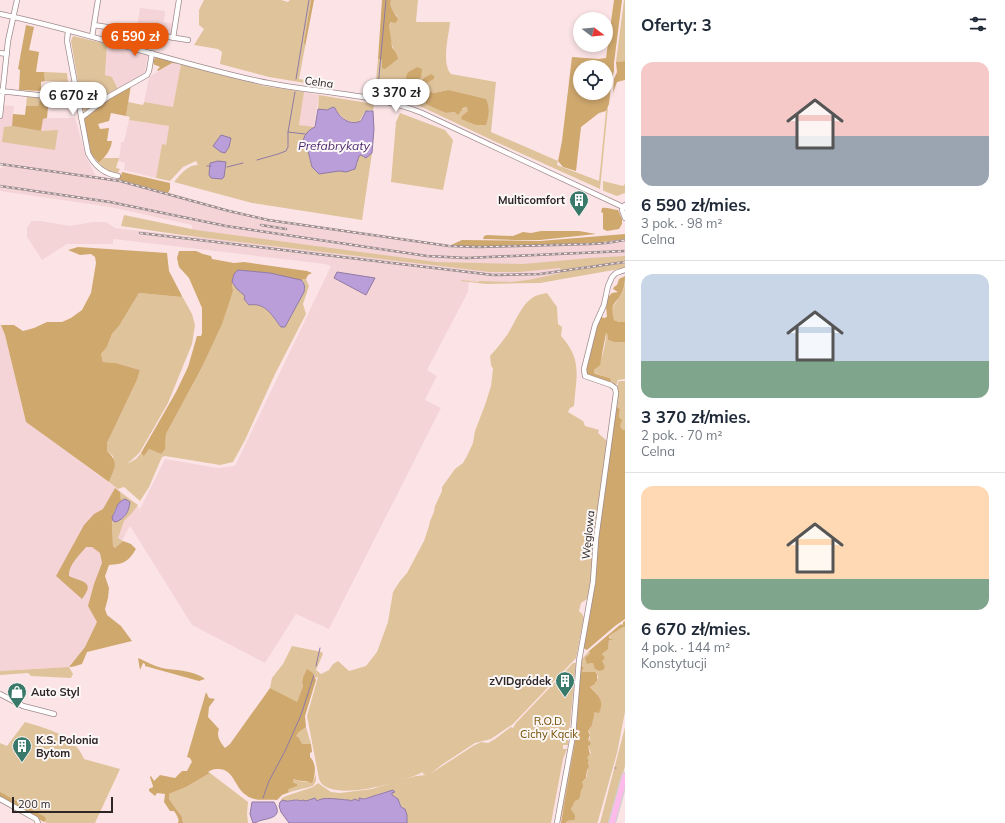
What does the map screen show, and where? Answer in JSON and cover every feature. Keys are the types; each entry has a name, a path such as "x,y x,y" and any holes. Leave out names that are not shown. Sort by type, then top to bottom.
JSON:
{"main road":[{"path":"612,823 625,776"}],"street":[{"path":"0,116 1,91 17,0"},
{"path":"92,37 98,0"},
{"path":"173,38 178,0"},
{"name":"Celna","path":"0,14 13,16 266,83 379,100 410,108 624,206"},
{"path":"94,25 188,40"},
{"path":"68,31 67,41 86,147 91,160 104,171 118,176"},
{"path":"0,53 7,54"},
{"path":"81,118 108,96 147,75 152,53"},
{"path":"1,91 78,98"},
{"path":"624,206 622,213 625,218"},
{"name":"Węglowa","path":"557,823 572,742 579,661 594,582 596,539 616,391 613,386 586,376 584,369 598,318 606,301 608,286 615,274 625,270"},
{"path":"0,694 23,706 54,714"},
{"path":"0,799 36,819 38,823"}],"shaded area":[{"path":"311,0 314,0 305,47 304,42"},
{"path":"382,0 391,0 392,8 398,20 395,23 391,22 389,25 392,47 398,59 385,69 382,68 382,60 378,59"},
{"path":"614,0 622,0 613,74 613,60 573,60 573,100 609,100 606,111 599,113 581,127 576,171 563,167 558,161 562,141 572,57 599,59 606,58 607,52 613,52 612,12"},
{"path":"140,8 165,11 164,22 173,24 171,36 137,30"},
{"path":"26,25 34,27 29,50 39,52 36,72 44,72 45,81 41,82 41,91 19,90 20,70 18,69"},
{"path":"107,44 148,54 144,76 131,85 118,88 112,77 105,75"},
{"path":"156,57 181,64 172,63 158,71 157,70 160,67 155,65 153,62"},
{"path":"625,61 625,80 617,82 613,93 614,79 617,72 616,62"},
{"path":"172,63 181,64 173,108 144,102 149,77"},
{"path":"417,67 422,69 419,80 421,82 424,78 431,74 434,76 434,79 426,84 426,90 434,93 448,90 486,99 489,112 486,125 476,125 461,119 462,116 468,111 467,107 463,108 458,115 455,112 446,113 426,104 425,99 421,95 412,99 398,95 400,88 406,84 408,72"},
{"path":"131,85 126,116 111,113 109,121 98,124 100,129 109,128 107,141 112,141 109,150 99,163 91,154 84,123 85,118 102,102"},
{"path":"304,92 319,95 314,127 299,125"},
{"path":"40,99 44,99 44,106 48,107 47,118 43,119 41,131 12,126 13,114 25,115 26,106 38,106"},
{"path":"0,105 14,106 12,126 41,131 43,118 75,118 86,157 96,176 128,181 226,209 269,219 451,245 474,247 595,243 625,239 625,265 548,281 505,283 469,281 468,292 427,370 437,376 425,400 441,408 329,629 296,614 265,663 192,625 130,526 109,564 105,576 98,622 85,647 69,667 0,671 0,323 5,335 26,422 118,489 140,509 165,459 218,468 235,466 331,266 325,264 113,239 113,244 67,244 42,260 27,237 27,227 32,221 70,226 93,222 106,222 115,228 193,237 192,225 110,207 0,191 0,168 2,168 3,165 0,165"},
{"path":"129,120 169,126 166,145 162,145 156,178 124,170 125,163 118,161 121,142 124,142"},
{"path":"122,172 170,183 170,189 168,193 117,179 121,176"},
{"path":"602,208 618,210 622,219 622,224 619,229 607,231 603,229"},
{"path":"541,231 579,231 596,234 540,240 483,239 484,236 487,235 513,236 523,232 531,233"},
{"path":"625,234 625,239 595,243 474,247 451,245 462,240 540,241"},
{"path":"78,247 167,253 169,271 181,294 181,297 139,293 119,326 112,334 107,347 101,354 103,362 116,363 140,370 137,380 107,443 107,451 111,455 115,465 109,482 26,422 5,335 1,325 14,325 23,331 47,322 62,322 71,318 82,310 91,293 96,263 95,257 91,254 80,255 68,250"},
{"path":"179,251 196,251 211,256 212,259 234,263 244,262 312,273 308,275 306,279 301,280 270,273 238,270 234,274 232,282 233,291 222,324 201,369 166,434 165,449 161,454 149,449 144,456 141,453 176,392 188,367 197,336 201,336 202,333 202,308 189,278 179,267 177,258"},
{"path":"625,276 622,291 612,310 614,320 625,322 625,342 614,342 608,340 606,333 600,365 594,370 594,373 596,374 610,378 611,381 609,382 586,375 585,370 599,319 601,317 607,317 606,306 608,297 612,293 618,292 613,289 617,285 619,279"},
{"path":"616,406 620,409 619,417 622,420 620,426 623,430 625,430 625,619 587,650 583,648 583,646 594,589 596,555"},
{"path":"115,488 120,492 121,501 117,505 113,516 113,546 115,548 123,541 131,544 136,549 131,557 125,562 109,565 105,576 109,588 105,609 107,615 121,626 132,641 87,652 82,664 69,667 85,647 97,622 88,606 102,563 100,553 92,547 86,547 70,568 69,576 86,583 88,586 88,589 82,599 56,576 84,525 94,514 103,509"},
{"path":"625,621 625,627 609,636 609,638 613,639 609,640 608,649 602,654 605,658 602,661 605,667 603,670 599,671 595,669 593,663 587,664 585,658 590,653 589,651 621,624 623,625 623,622"},
{"path":"138,658 153,665 193,673 205,679 199,681 145,666 143,663 140,670"},
{"path":"581,666 584,667 582,672 595,672 597,674 597,681 590,687 600,698 601,708 599,713 594,712 592,725 588,731 590,735 588,740 591,743 588,746 590,754 587,758 589,760 589,767 586,778 582,782 583,787 580,797 575,801 571,809 575,819 567,821 566,823 561,823 576,736 579,669 581,669"},
{"path":"307,669 313,673 316,680 305,716 306,727 296,736 302,744 311,744 312,752 310,753 310,757 314,763 315,769 313,782 311,783 294,779 293,782 297,784 297,786 289,789 288,791 290,792 282,795 277,800 253,799 242,792 227,772 213,769 208,772 210,773 186,787 169,794 169,799 182,817 183,823 178,823 178,818 174,811 170,811 164,802 165,794 157,793 155,796 149,791 149,789 153,787 150,777 151,776 154,781 160,775 175,778 182,771 187,771 192,762 190,758 187,757 206,692 209,698 215,699 209,707 208,717 219,729 219,739 225,748 230,744 270,688 297,702 303,686 303,677"},
{"path":"0,792 45,817 46,819 44,822 0,798"}],"green space":[{"path":"204,0 281,0 288,2 290,0 311,0 299,79 306,80 305,83 269,77 220,64 222,52 218,49 194,45 204,29 199,25 199,10"},
{"path":"391,0 418,0 417,22 450,22 446,63 451,74 496,82 491,132 558,161 557,165 599,181 606,111 608,107 600,189 422,107 394,97 374,93 378,59 382,60 382,68 397,60 390,39 389,25 397,16 391,7","holes":["417,67 419,82 421,83 424,78 434,79 426,84 426,90 434,93 448,90 467,107 455,112 446,113 426,101 421,95 414,97 398,95 400,88 406,84 408,72","468,108 486,125 467,112 469,110"]},
{"path":"624,0 625,61 616,62"},
{"path":"73,36 107,44 105,75 112,77 118,88 104,96 89,112 83,111 71,41"},
{"path":"181,64 264,86 304,92 299,125 315,127 306,134 304,144 308,151 311,164 316,172 319,174 339,171 346,172 357,165 359,156 361,155 364,157 372,153 362,220 252,203 174,182 188,168 198,165 196,161 183,167 170,181 156,178 162,144 166,145 169,126 129,120 130,117 126,116 128,102 143,105 144,102 173,107"},
{"path":"44,72 67,73 68,82 45,81"},
{"path":"319,95 374,104 373,111 369,110 364,113 359,122 347,120 333,107 327,110 318,109"},
{"path":"27,96 40,97 38,106 26,106"},
{"path":"400,113 445,130 453,140 443,190 391,182 396,122"},
{"path":"12,126 41,131 58,130 55,150 2,142 4,127"},
{"path":"104,158 119,158 116,168 120,169 118,173 110,172 99,163"},
{"path":"603,181 623,186 625,184 625,193 617,196 604,191"},
{"path":"124,215 196,230 436,262 523,264 625,256 625,261 561,270 560,268 519,272 490,272 182,235 121,226"},
{"path":"625,263 625,268 540,283 486,284 461,281 511,282 528,280 561,272"},
{"path":"306,279 309,286 303,304 306,314 275,374 245,440 233,462 220,465 165,456 162,457 149,487 140,501 124,487 118,489 109,482 114,470 113,456 107,451 107,443 137,380 140,370 116,363 103,362 101,354 107,347 112,334 119,326 139,293 181,297 181,294 192,314 195,325 192,344 168,403 140,452 127,464 136,459 141,453 144,455 149,449 161,454 165,446 166,434 201,369 233,291 232,282 237,289 246,296 244,299 249,305 264,308 271,314 281,327 285,327 304,292 304,283 301,280"},
{"path":"625,284 625,322 619,322 614,320 612,309"},
{"name":"R.O.D. Cichy Kącik","path":"547,293 557,307 558,324 562,327 561,336 573,353 575,361 577,377 574,406 570,408 568,412 583,421 585,426 599,430 598,433 607,441 594,541 591,585 587,599 581,603 579,611 584,617 576,658 513,724 491,739 475,743 430,774 473,746 481,742 488,743 511,727 513,728 573,663 576,663 568,745 563,745 563,749 567,749 563,759 551,823 407,823 405,809 401,806 398,799 392,795 391,791 360,798 359,801 328,799 317,801 315,798 306,801 294,800 280,802 282,798 286,796 313,787 318,783 331,792 340,793 372,789 395,782 368,789 351,791 325,787 319,779 307,716 318,677 315,678 315,675 307,670 303,677 303,686 297,703 270,688 272,678 283,664 292,646 322,652 323,654 316,670 321,674 329,670 333,664 338,661 349,671 366,666 377,652 388,622 393,592 407,573 424,541 435,506 442,491 442,487 455,469 463,463 473,443 475,431 491,386 493,369 490,356 508,334 527,302 535,296","holes":["423,772 423,774 426,775 402,780"]},
{"path":"606,333 608,340 614,342 625,342 625,379 618,380 616,386 609,382 610,378 594,373 594,370 597,367 603,353"},
{"path":"625,381 624,431 620,426 620,409 616,406 618,382"},
{"path":"120,492 138,505 124,521 118,538 123,541 115,548 113,546 111,531 113,521 116,522 125,517 130,505 122,500 121,501"},
{"path":"623,626 625,627 625,712 617,753 598,821 597,823 566,823 567,821 571,821 573,814 571,809 572,806 580,797 582,782 587,777 589,761 587,758 591,753 588,746 591,743 588,740 590,738 590,733 588,731 592,724 591,722 594,712 599,712 601,704 598,695 590,687 595,684 594,682 598,678 597,673 582,672 584,667 582,666 581,669 579,669 582,659 589,651 590,653 587,656 587,664 593,663 598,671 602,663 602,659 604,659 602,654 608,648 609,640 612,638 608,637"},
{"path":"69,667 73,674 71,678 31,676 28,673 0,675 0,671"},
{"path":"578,691 576,736 565,804 560,823 559,822"},
{"path":"25,722 51,730 67,738 74,744 84,759 120,769 95,823 47,823 0,797 0,743 7,746"},
{"path":"306,727 311,744 302,744 296,736"},
{"path":"625,727 625,766 610,823 600,823"},
{"path":"210,773 248,802 248,823 183,823 182,817 169,799 169,794 186,787"},
{"path":"316,774 316,781 313,786 290,792 288,791 297,785 293,782 294,779 313,782"}],"water":[{"name":"Prefabrykaty","path":"333,107 342,118 349,122 361,121 366,111 373,111 374,129 372,153 366,158 361,155 359,156 355,169 346,172 339,171 319,174 312,167 308,151 304,148 303,141 307,133 315,127 318,109 327,110"},
{"path":"221,135 231,138 229,147 225,153 213,146"},
{"path":"218,161 226,162 224,177 222,179 211,178 209,175 210,163"},
{"path":"238,270 270,273 302,281 305,289 304,292 285,327 281,327 271,314 264,308 249,305 244,299 245,296 232,282 234,274"},
{"path":"337,272 375,278 366,295 334,278"},
{"path":"125,499 130,502 128,512 124,517 116,522 113,521 112,517 119,503"},
{"path":"393,790 395,792 392,793 392,795 398,799 401,807 405,809 407,823 289,823 281,812 279,806 280,802 283,800 306,801 315,798 317,801 328,798 351,801 355,799 359,801 359,798 364,799"},
{"path":"252,802 274,802 277,807 276,814 271,818 253,823 250,814"}],"waterway":[{"path":"296,79 309,0"},
{"path":"378,87 386,0"},
{"path":"257,160 286,151 288,147 288,132 295,92"},
{"path":"288,132 305,134"},
{"path":"227,167 243,163"},
{"path":"316,666 320,648"},
{"path":"263,798 269,781 285,751 301,715 314,675"}],"railway":[{"path":"0,164 120,181 229,211 268,220 449,246 477,247 591,244 625,240"},
{"path":"0,186 110,202 226,226 427,256 467,258 625,251"},
{"path":"261,225 286,229"},
{"path":"140,233 493,275 540,274 625,262"}],"place":[{"name":"Multicomfort","path":"579,217"},
{"name":"zVIDgródek","path":"565,698"},
{"name":"Auto Styl","path":"17,709"},
{"name":"K.S. Polonia Bytom","path":"22,763"}]}
